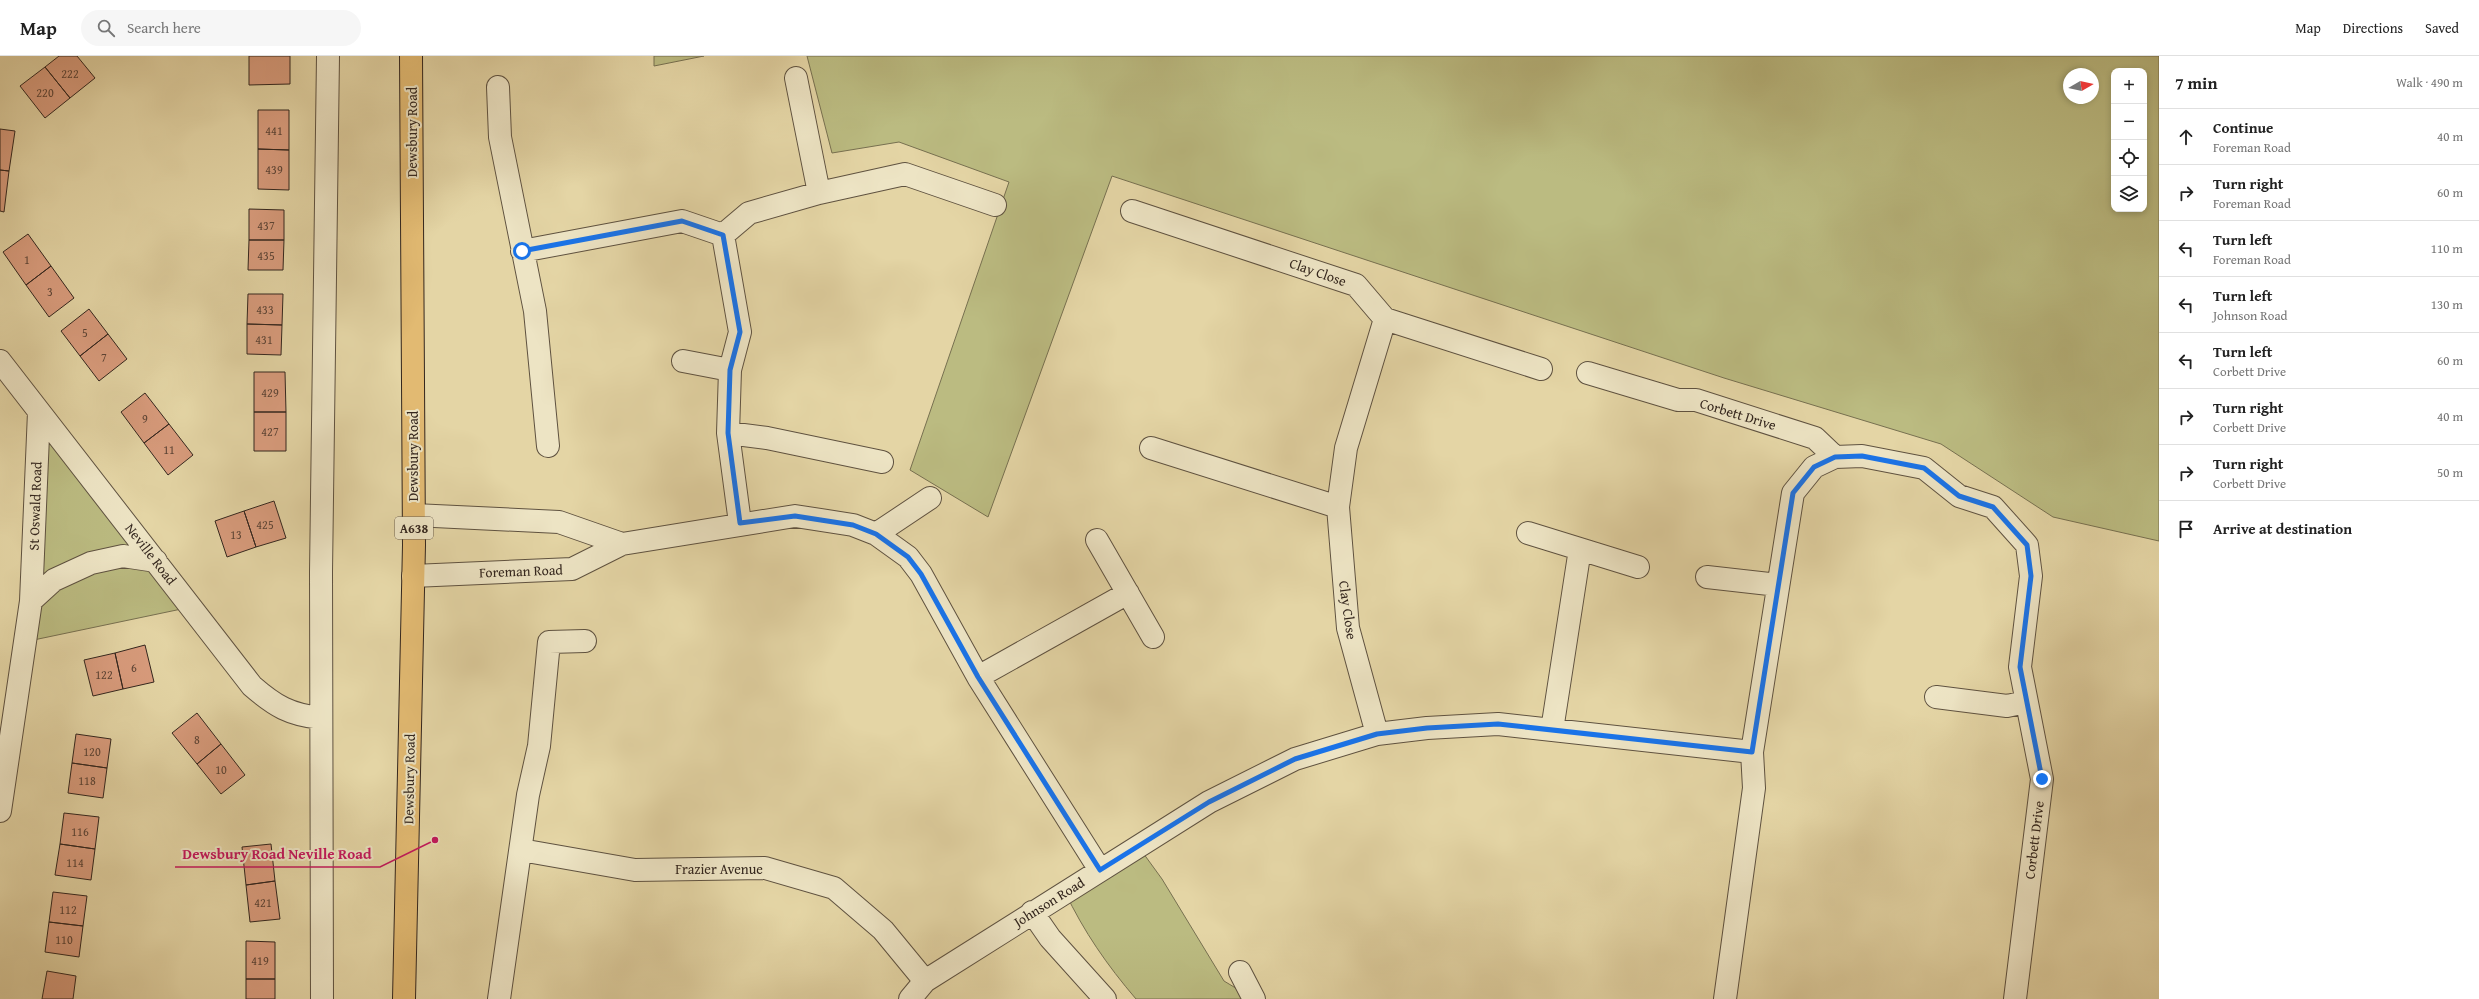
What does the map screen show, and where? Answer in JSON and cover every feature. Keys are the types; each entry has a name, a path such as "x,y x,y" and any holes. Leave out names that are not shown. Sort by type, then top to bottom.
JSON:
{"highway":[{"name":"Dewsbury Road","path":"404,999 414,515 411,56"}],"street":[{"path":"322,999 321,572 328,56"},
{"path":"796,78 820,192"},
{"path":"498,87 500,137 535,311 548,446"},
{"path":"723,235 748,213 820,192 905,174 996,204"},
{"name":"Clay Close","path":"1132,211 1356,285 1385,319 1346,448 1338,507 1348,628 1377,734"},
{"path":"522,251 682,221 723,235"},
{"path":"723,235 740,332 730,370 728,433 740,523"},
{"path":"1385,319 1541,369"},
{"name":"Neville Road","path":"0,362 252,686 274,704 300,716 321,718"},
{"path":"683,362 730,370"},
{"name":"Corbett Drive","path":"1588,373 1678,400 1696,400 1815,438 1835,457"},
{"name":"St Oswald Road","path":"0,811 31,601 39,412"},
{"path":"728,433 767,438 882,462"},
{"path":"1151,448 1338,507"},
{"name":"Corbett Drive","path":"1725,999 1754,788 1752,752 1793,493 1814,467 1835,457 1862,456 1924,468 1959,496 1993,507 2027,545 2031,576 2020,667 2042,779 2015,999"},
{"path":"876,534 930,498"},
{"name":"Foreman Road","path":"414,515 559,522 622,544"},
{"name":"Foreman Road","path":"413,576 572,569 622,544 740,523 795,516 853,525 876,534 908,557 921,574 978,677 1100,870"},
{"path":"1528,533 1638,567"},
{"path":"1097,540 1153,637"},
{"path":"1552,730 1580,548"},
{"path":"31,601 54,580 91,563 123,556 156,561"},
{"path":"1707,577 1778,585"},
{"path":"978,677 1128,593"},
{"path":"499,999 515,896 528,795 539,746 549,642 585,641"},
{"path":"1936,697 2007,706 2026,702"},
{"name":"Johnson Road","path":"910,999 925,981 1032,912 1209,802 1295,759 1377,734 1427,728 1498,724 1752,752"},
{"name":"Frazier Avenue","path":"521,850 635,870 765,868 834,888 883,930 925,981"},
{"path":"1032,912 1050,938 1105,999"},
{"path":"1240,972 1254,999"}],"green space":[{"path":"654,56 704,56 654,66"},
{"path":"807,56 2159,56 2159,541 2053,517 1941,444 1724,378 1112,176 988,517 910,470 1009,182 899,142 832,153"},
{"path":"39,412 191,607 24,642"},
{"path":"1138,846 1162,879 1224,981 1254,999 1136,999 1115,974 1088,934 1065,892"}],"building":[{"path":"59,56 77,56 95,78 70,98 45,67"},
{"path":"249,56 290,56 290,84 249,85"},
{"path":"45,67 70,98 45,118 20,86"},
{"path":"258,110 289,110 289,150 258,149"},
{"path":"0,129 15,131 9,171 0,170"},
{"path":"258,149 289,150 289,190 258,189"},
{"path":"0,170 9,171 4,212 0,211"},
{"path":"249,209 284,210 284,240 249,240"},
{"path":"28,234 51,266 26,285 3,252"},
{"path":"249,240 284,240 283,270 248,270"},
{"path":"51,266 74,298 49,317 26,285"},
{"path":"248,294 283,294 282,325 247,324"},
{"path":"89,309 108,334 80,356 61,331"},
{"path":"247,324 282,325 281,355 247,354"},
{"path":"108,334 127,359 99,381 80,356"},
{"path":"254,372 285,372 286,412 254,412"},
{"path":"145,393 169,424 144,443 121,412"},
{"path":"254,412 286,412 286,451 254,451"},
{"path":"169,424 193,455 168,475 144,443"},
{"path":"274,501 286,538 256,547 244,511"},
{"path":"244,511 256,547 227,557 215,521"},
{"path":"145,645 154,682 123,689 115,653"},
{"path":"115,653 123,689 93,696 84,660"},
{"path":"197,713 221,744 197,764 172,733"},
{"path":"76,734 111,739 107,768 72,763"},
{"path":"221,744 245,775 221,794 197,764"},
{"path":"72,763 107,768 103,798 68,793"},
{"path":"64,813 99,817 95,849 60,844"},
{"path":"60,844 95,849 91,880 55,875"},
{"path":"271,844 275,881 246,885 242,847"},
{"path":"275,881 280,919 250,922 246,885"},
{"path":"53,892 87,896 83,926 49,922"},
{"path":"49,922 83,926 79,957 45,952"},
{"path":"246,941 275,942 275,979 246,979"},
{"path":"47,971 76,976 73,999 42,999"},
{"path":"246,979 275,979 275,999 246,999"}],"place":[{"name":"Dewsbury Road Neville Road","path":"435,840"}],"route":[{"path":"522,251 682,221 723,235 740,332 730,370 728,433 740,523 795,516 853,525 876,534 908,557 921,574 978,677 1100,870 1209,802 1295,759 1377,734 1427,728 1498,724 1752,752 1793,493 1814,467 1835,457 1862,456 1924,468 1959,496 1993,507 2027,545 2031,576 2020,667 2042,779"}]}
